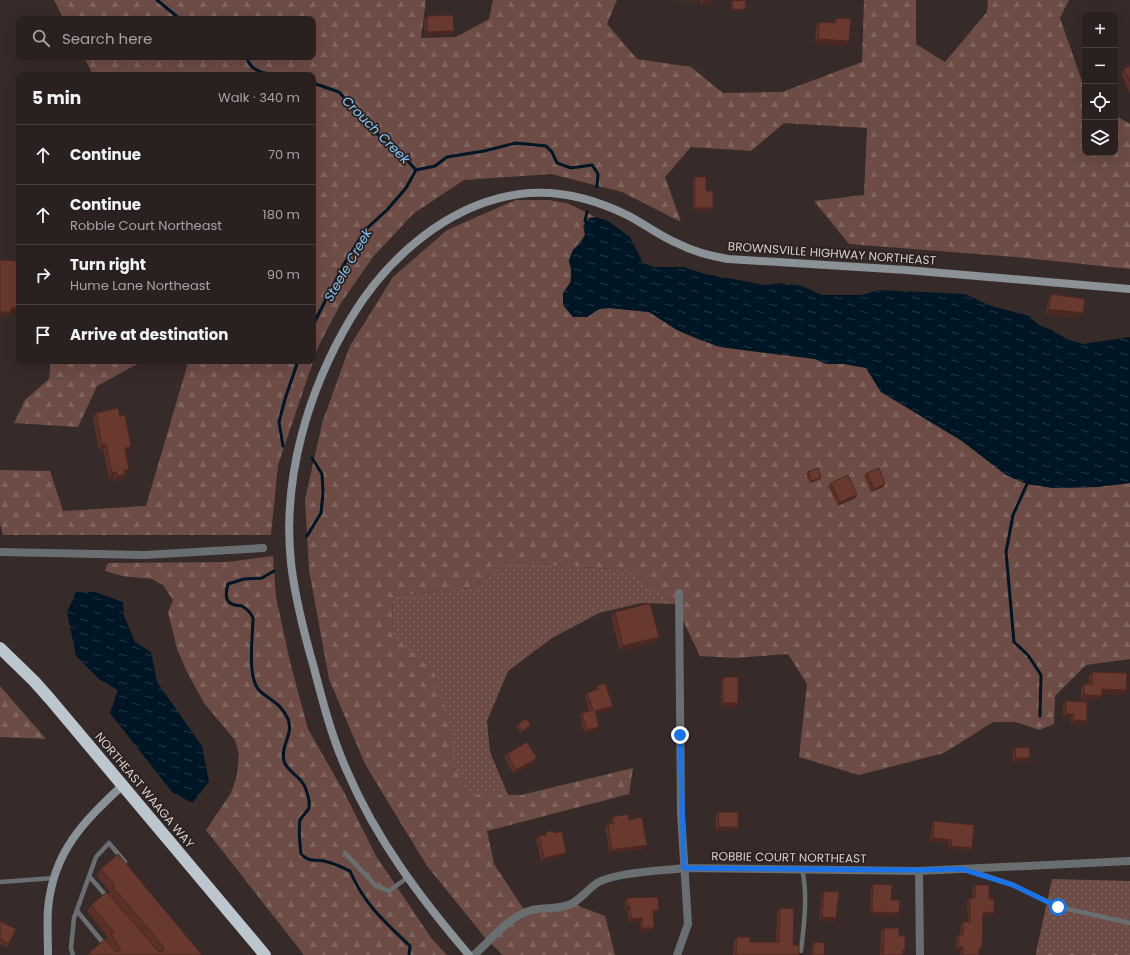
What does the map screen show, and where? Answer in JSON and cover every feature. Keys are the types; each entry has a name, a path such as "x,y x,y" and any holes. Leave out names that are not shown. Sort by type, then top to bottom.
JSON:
{"highway":[{"name":"NORTHEAST WAAGA WAY","path":"0,648 34,681 265,955"}],"main road":[{"name":"BROWNSVILLE HIGHWAY NORTHEAST","path":"469,955 407,878 355,790 337,747 298,609 291,563 289,535 290,505 299,449 317,386 333,349 362,300 385,272 407,250 442,223 477,205 518,194 553,193 596,201 629,216 677,244 704,254 728,259 906,270 1130,289"},
{"path":"48,955 48,910 54,878 59,862 87,818 123,785"}],"street":[{"path":"0,552 144,555 262,548"},
{"path":"677,955 688,924 681,814 678,593"},
{"name":"ROBBIE COURT NORTHEAST","path":"474,955 510,922 524,913 532,910 560,908 572,904 597,883 609,878 684,868 919,870 1130,861"},
{"path":"919,870 920,955"}],"lane":[{"path":"73,955 71,948 74,918 96,857 110,843 129,868"},
{"path":"345,853 376,886 389,891 407,878"},
{"path":"962,869 1013,885 1058,907 1130,922"},
{"path":"801,951 804,929 804,879 802,870"},
{"path":"89,876 110,900"},
{"path":"0,882 54,878"},
{"path":"77,911 113,955"}],"green space":[{"path":"54,0 426,0 421,38 456,37 489,19 493,0 617,0 607,24 637,59 691,67 723,93 782,92 862,62 864,0 916,0 916,44 945,62 987,12 988,0 1069,0 1060,18 1082,81 1082,156 1118,156 1118,117 1130,124 1130,269 1015,257 849,244 814,201 864,195 867,128 784,123 751,151 691,147 665,177 681,222 622,192 551,174 464,180 413,214 373,257 341,303 316,353 316,72 92,72 86,60 316,60 316,16 62,16"},
{"path":"516,200 548,200 567,203 596,217 589,218 583,226 585,235 573,250 570,257 570,280 563,293 587,317 599,309 609,308 649,312 677,330 699,340 815,359 827,364 844,364 866,368 881,392 962,441 1006,475 1027,484 1053,488 1097,487 1130,483 1130,659 1086,665 1055,696 1054,724 1039,730 1016,722 993,722 944,753 859,775 799,757 807,684 788,654 735,658 700,656 675,604 628,570 508,562 471,588 393,596 392,635 434,672 449,721 451,763 470,794 521,795 633,768 629,794 487,831 494,864 523,908 576,905 605,916 615,955 503,955 487,940 427,866 365,764 329,679 309,570 305,499 323,420 350,346 393,277 447,230"},
{"path":"51,364 137,364 97,386 78,427 14,423 25,400 49,379"},
{"path":"188,364 312,364 278,465 271,535 3,535 0,523 0,470 50,471 63,511 146,506"},
{"path":"273,556 276,597 290,662 308,729 344,792 376,856 432,939 447,955 304,955 206,830 231,793 237,775 239,754 235,740 204,703 187,672 177,649 168,612 173,600 163,585 152,579 122,576 105,571 108,563 227,562"},
{"path":"508,562 628,570 675,604 641,603 599,613 552,638 508,671 487,721 490,752 508,795 470,794 451,763 449,721 392,635 393,596 471,588"},
{"path":"0,686 46,739 0,737"},
{"path":"1052,879 1130,881 1130,955 1126,953 1036,953"},
{"path":"1036,953 1126,953 1130,955 1036,955"}],"water":[{"path":"596,217 608,221 630,237 643,263 654,267 683,267 705,274 766,285 782,283 802,286 822,295 861,295 879,290 965,294 988,305 1029,316 1039,325 1052,330 1065,338 1083,344 1130,337 1130,483 1097,487 1053,488 1027,484 1006,475 962,441 881,392 866,368 844,364 827,364 815,359 719,347 677,330 649,312 609,308 599,309 587,317 573,317 563,305 563,293 571,282 571,269 569,261 573,250 580,244 585,235 585,222"},
{"path":"76,592 95,592 123,602 124,616 135,642 151,652 157,682 202,746 209,782 192,803 172,792 110,713 118,690 99,679 76,656 67,612"}],"building":[{"path":"745,0 746,9 733,10 732,1"},
{"path":"453,15 454,31 427,32 427,16"},
{"path":"836,18 851,19 849,41 818,39 819,22 836,23"},
{"path":"1130,66 1130,81 1124,69"},
{"path":"695,177 706,177 706,191 713,191 713,208 695,208"},
{"path":"0,260 16,261 16,308 11,308 11,312 0,312"},
{"path":"1051,294 1085,299 1083,313 1049,309"},
{"path":"118,408 120,416 125,415 131,447 125,448 129,470 124,470 125,475 117,476 116,472 112,473 106,444 102,445 96,413"},
{"path":"818,468 821,478 811,481 808,472"},
{"path":"879,468 885,484 874,489 867,473"},
{"path":"848,475 857,495 840,502 831,483"},
{"path":"650,603 659,637 623,646 615,612"},
{"path":"1092,672 1127,673 1126,690 1102,689 1102,696 1084,695 1084,684 1092,684"},
{"path":"723,677 738,677 738,703 723,703"},
{"path":"605,683 613,706 595,711 599,727 587,730 582,713 593,710 587,693 599,689 597,686"},
{"path":"1066,701 1087,702 1087,721 1074,720 1074,714 1066,714"},
{"path":"526,719 531,725 522,731 518,724"},
{"path":"527,742 537,758 516,770 507,754"},
{"path":"1029,747 1030,758 1016,758 1015,748"},
{"path":"718,812 738,812 738,827 719,827"},
{"path":"628,814 629,820 642,817 647,845 612,850 608,824 614,823 613,817"},
{"path":"934,821 974,825 972,848 951,846 952,840 933,838"},
{"path":"552,831 555,833 562,831 566,853 544,858 539,836 546,835 546,832"},
{"path":"118,854 202,955 92,955 90,952 105,939 116,952 121,950 111,934 114,932 91,905 107,892 158,951 161,952 164,950 163,946 113,887 115,886 101,869"},
{"path":"873,884 892,885 891,900 900,900 899,913 872,912"},
{"path":"975,885 989,885 989,899 994,899 994,912 983,913 982,948 979,948 979,955 963,955 963,947 958,947 959,935 963,935 963,922 970,922 970,898 975,898"},
{"path":"824,891 839,892 836,918 822,917"},
{"path":"658,897 659,910 653,910 654,928 642,928 642,918 631,919 630,906 627,906 627,898"},
{"path":"780,908 794,909 793,945 799,945 799,955 736,955 737,937 750,937 750,942 779,942"},
{"path":"0,921 16,929 9,944 0,939"},
{"path":"884,928 899,928 899,936 905,936 905,950 903,950 903,954 883,955"},
{"path":"814,942 825,943 824,955 813,955"}],"waterway":[{"name":"Crouch Creek","path":"157,0 176,16"},
{"name":"Crouch Creek","path":"248,60 254,69 260,72"},
{"name":"Crouch Creek","path":"316,84 339,92 376,133 399,152 416,170"},
{"name":"Crouch Creek","path":"416,170 435,166 447,157 484,151 516,143 546,146 552,152 557,163 571,168 592,165 598,174 597,187"},
{"name":"Steele Creek","path":"316,319 343,266 365,230 387,210 406,188 416,170"},
{"name":"Crouch Creek","path":"585,221 587,212"},
{"name":"Steele Creek","path":"283,446 279,422 297,364"},
{"name":"Steele Creek","path":"307,536 321,513 323,493 322,474 312,458"},
{"path":"1027,484 1013,515 1006,552 1014,642 1028,655 1041,675 1040,716"},
{"name":"Steele Creek","path":"274,571 262,578 244,579 228,584 226,596 229,603 242,606 249,611 252,616 251,657 253,678 256,686 261,692 280,707 288,719 289,730 283,756 284,761 288,768 303,783 307,792 309,803 309,808 300,820 299,824 301,854 308,859 324,861 350,871 368,903 410,946 409,955"}],"route":[{"path":"680,735 681,814 684,868 962,869 987,875 1013,885 1058,907"}]}
